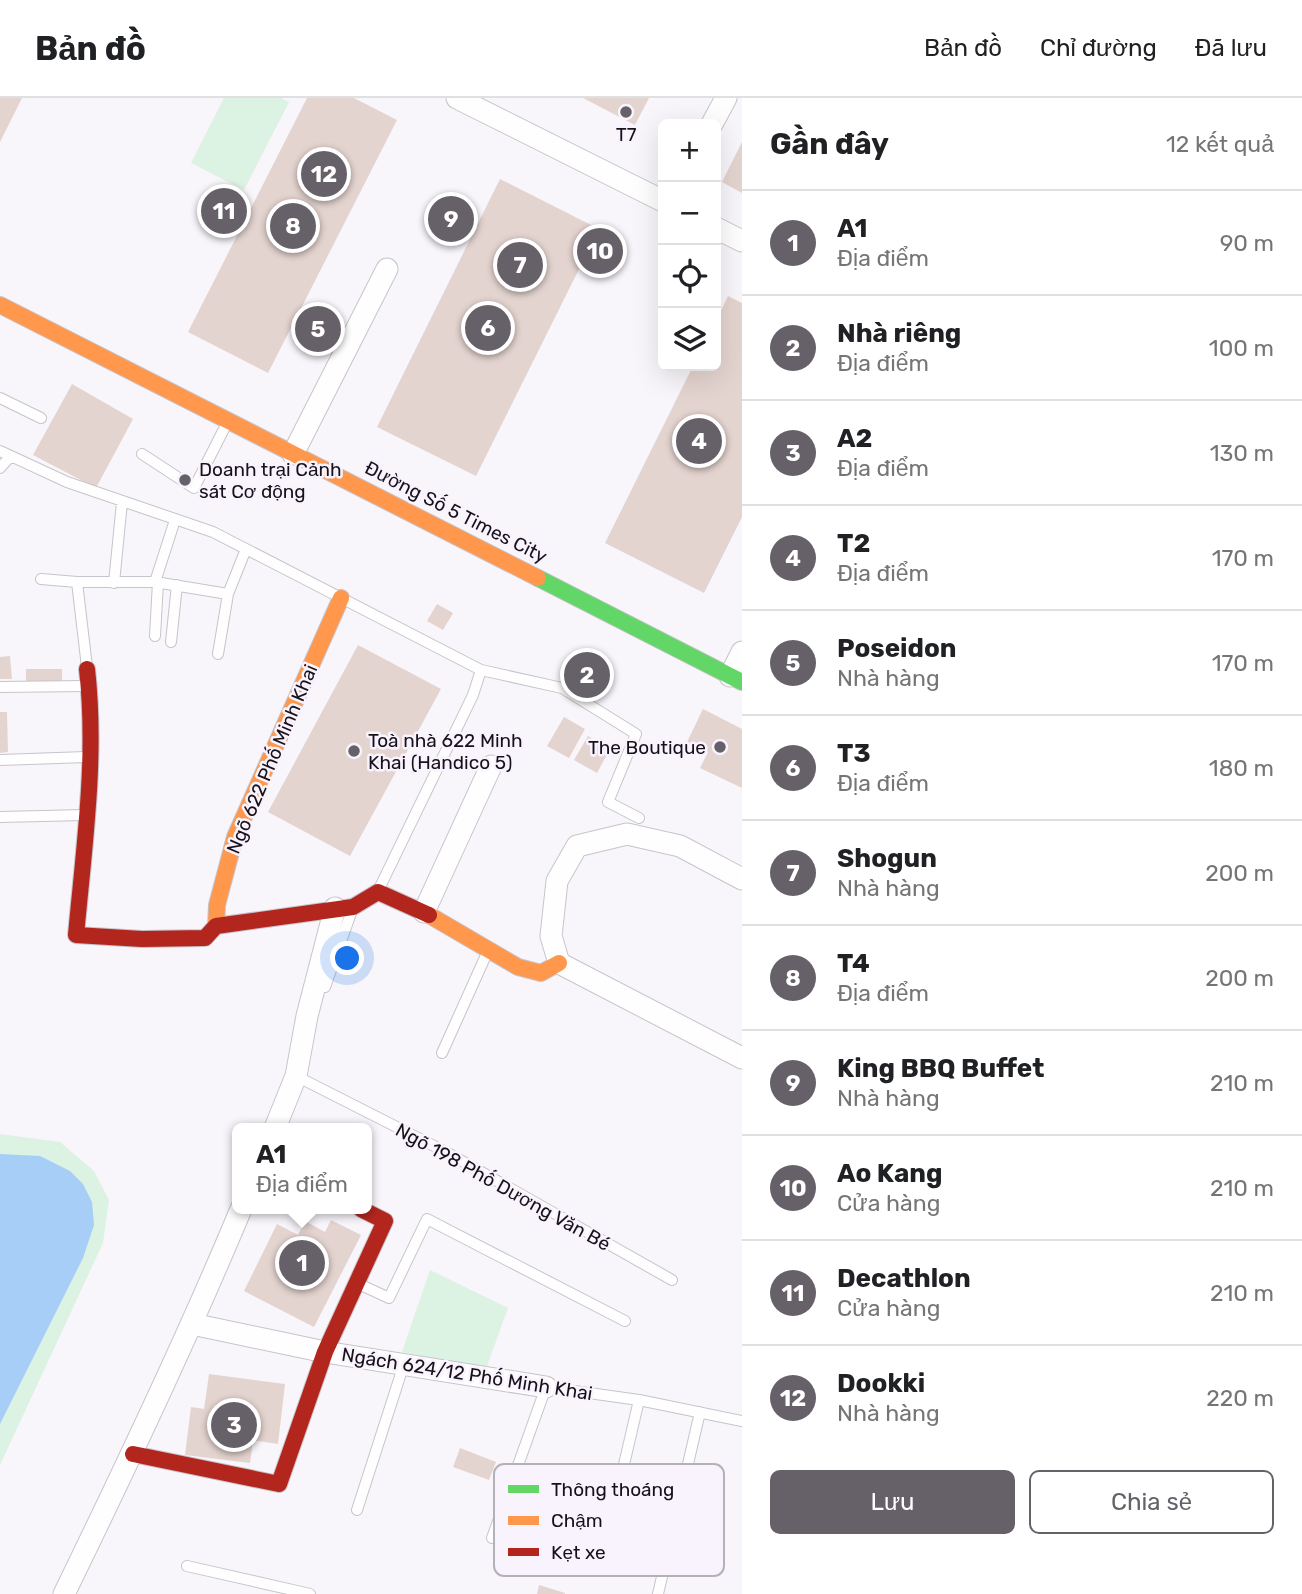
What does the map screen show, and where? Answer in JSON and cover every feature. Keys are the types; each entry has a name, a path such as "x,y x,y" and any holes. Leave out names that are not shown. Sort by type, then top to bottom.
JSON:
{"street":[{"path":"457,98 658,198"},
{"path":"715,119 726,98"},
{"path":"721,230 742,241"},
{"path":"293,454 387,269"},
{"name":"Đường Số 5 Times City","path":"0,305 736,679"},
{"name":"Ngõ 622 Phố Minh Khai","path":"216,926 217,905 235,836 341,598"},
{"path":"736,679 742,652"},
{"path":"87,669 91,705 87,815 76,935 142,939 205,938 216,926 344,908 378,892 424,912 518,967 541,972 559,963"},
{"path":"424,912 491,766"},
{"path":"742,878 680,846 627,834 577,846 557,881 551,936 559,963 742,1058"},
{"path":"277,1123 296,1076 307,1016 344,908"},
{"path":"64,1594 133,1454 240,1214"},
{"path":"133,1454 279,1484 325,1352 385,1220 372,1214"},
{"name":"Ngách 624/12 Phố Minh Khai","path":"192,1324 325,1352 546,1387"}],"lane":[{"path":"0,398 41,418"},
{"path":"142,454 194,488 228,420"},
{"path":"0,468 5,454 66,482 213,532 481,670 562,688 636,734 608,802 639,818"},
{"path":"114,583 122,502"},
{"path":"155,636 156,582 175,520"},
{"path":"218,654 228,594 246,549"},
{"path":"41,579 156,582 228,594"},
{"path":"77,582 87,669"},
{"path":"171,642 177,585"},
{"path":"378,892 473,695 481,670"},
{"path":"0,687 89,686"},
{"path":"0,760 89,757"},
{"path":"0,817 87,815"},
{"path":"326,987 344,908"},
{"path":"442,1053 488,950"},
{"name":"Ngõ 198 Phố Dương Văn Bé","path":"296,1076 446,1152 672,1280"},
{"path":"356,1283 389,1297 427,1219 625,1321"},
{"path":"356,1510 404,1364"},
{"path":"518,1464 546,1387"},
{"name":"Ngách 624/12 Phố Minh Khai","path":"546,1387 639,1400 742,1421"},
{"path":"624,1464 639,1400"},
{"path":"688,1464 700,1412"},
{"path":"492,1538 494,1532"},
{"path":"187,1566 264,1589 310,1594"},
{"path":"658,1594 662,1576"}],"green space":[{"path":"224,98 281,98 289,102 244,190 191,163"},
{"path":"0,1134 60,1142 94,1171 109,1200 103,1243 0,1465"},
{"path":"430,1270 508,1308 486,1369 402,1352"}],"water":[{"path":"0,1154 40,1156 70,1171 83,1184 92,1202 94,1225 83,1258 0,1424"}],"building":[{"path":"0,98 22,98 0,142"},
{"path":"307,98 354,98 397,120 268,373 188,332"},
{"name":"T7","path":"583,98 649,98 635,125"},
{"path":"742,142 742,193 722,182"},
{"path":"500,179 599,229 476,476 377,427"},
{"path":"728,296 742,303 742,517 704,593 605,543 691,371 721,371 721,311"},
{"path":"72,384 133,419 96,488 33,455"},
{"path":"437,604 453,613 443,630 427,621"},
{"name":"Toà nhà 622 Minh Khai (Handico 5)","path":"358,645 441,689 350,856 268,812"},
{"path":"586,651 606,664 589,698 567,686"},
{"path":"10,656 12,679 0,679 0,657"},
{"path":"26,669 62,669 62,681 26,682"},
{"name":"The Boutique","path":"703,709 742,729 742,788 700,768 708,752 687,742"},
{"path":"0,712 7,712 8,752 0,753"},
{"path":"564,717 585,729 569,758 547,746"},
{"path":"588,736 610,749 597,773 574,760"},
{"path":"331,1220 361,1235 314,1327 244,1291 277,1224 298,1235 305,1221 325,1232"},
{"path":"209,1374 285,1384 278,1444 253,1440 250,1463 185,1455 191,1407 204,1409"},
{"path":"460,1448 496,1462 489,1480 453,1467"},
{"path":"539,1585 565,1593 565,1594 537,1594"}],"traffic: fast":[{"path":"538,578 742,682"}],"traffic: slow":[{"path":"0,305 538,578"},
{"path":"216,926 217,905 235,837 341,598"},
{"path":"429,915 518,967 541,973 559,963"}],"traffic: jam":[{"path":"87,669 90,769 76,935 142,939 205,938 216,926"},
{"path":"216,926 353,907 378,892 429,915"},
{"path":"133,1454 279,1484 325,1352 385,1221 371,1214"}],"place":[{"name":"T7","path":"626,112"},
{"name":"Dookki","path":"324,174"},
{"name":"Decathlon","path":"224,211"},
{"name":"King BBQ Buffet","path":"451,219"},
{"name":"T4","path":"293,226"},
{"name":"Ao Kang","path":"600,251"},
{"name":"Shogun","path":"520,265"},
{"name":"T3","path":"488,328"},
{"name":"Poseidon","path":"318,329"},
{"name":"T2","path":"699,441"},
{"name":"Doanh trại Cảnh sát Cơ động","path":"185,480"},
{"name":"Nhà riêng","path":"587,675"},
{"name":"The Boutique","path":"720,747"},
{"name":"Toà nhà 622 Minh Khai (Handico 5)","path":"354,751"},
{"name":"A1","path":"302,1263"},
{"name":"A2","path":"234,1425"}]}
